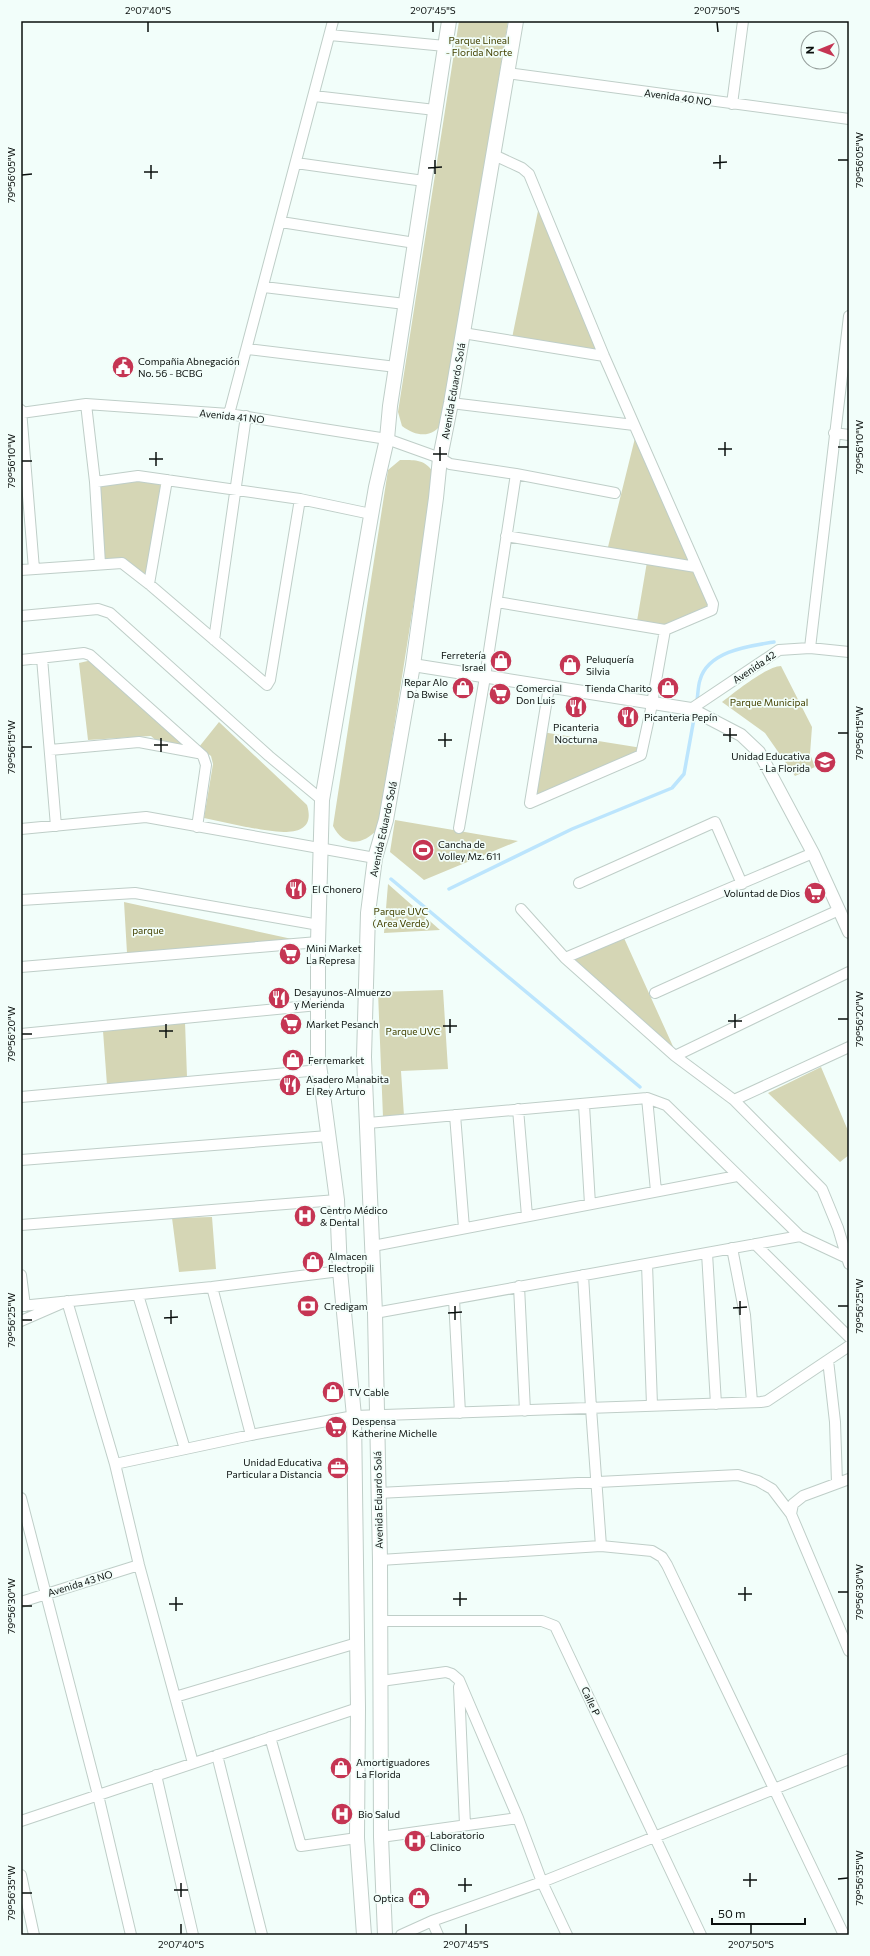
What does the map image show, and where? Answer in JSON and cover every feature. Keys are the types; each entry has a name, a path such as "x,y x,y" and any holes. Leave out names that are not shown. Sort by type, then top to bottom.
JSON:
{"main road":[{"path":"364,1935 357,1838 358,1708 354,1416 340,1271 337,1200 320,1070 318,942 321,848 320,820 322,800 371,514 387,438 390,406 405,304 449,21"},
{"name":"Avenida Eduardo Solá","path":"385,1935 381,1837 380,1560 375,1313 368,1122 364,1057 368,913 375,858 386,820 413,665 436,498 440,458 463,334 516,21"}],"street":[{"path":"229,414 248,349 333,21"},
{"path":"732,104 743,21"},
{"path":"330,35 445,46"},
{"name":"Avenida 40 NO","path":"507,73 849,120"},
{"path":"314,96 435,110"},
{"path":"494,155 522,168 528,174 604,356 714,607 712,610 665,630 497,602"},
{"path":"296,163 424,181"},
{"path":"281,222 415,243"},
{"path":"264,288 405,304"},
{"path":"810,648 834,433 849,316"},
{"path":"463,334 604,356"},
{"path":"248,349 396,367"},
{"path":"451,403 634,425"},
{"path":"86,404 95,482 100,564"},
{"name":"Avenida 41 NO","path":"21,413 86,404 246,416 387,438 440,458 450,464 516,474 615,493"},
{"path":"21,410 34,569"},
{"path":"214,640 246,416"},
{"path":"834,433 849,435"},
{"path":"459,828 485,677 516,474"},
{"path":"95,482 130,477 167,480 235,491 300,499 371,514"},
{"path":"149,584 167,480"},
{"path":"21,570 122,563 149,584 264,684 268,684 300,499"},
{"path":"506,536 696,567"},
{"path":"21,616 98,609 110,613 263,751 322,800"},
{"path":"549,687 530,803 641,755 665,630"},
{"name":"Avenida 42","path":"690,709 779,650 810,648 849,652"},
{"path":"21,660 84,654 94,658 203,756 206,764 197,827"},
{"path":"42,658 56,826"},
{"path":"413,665 690,709 741,735 759,752 813,853 849,932"},
{"path":"50,750 139,742 198,753"},
{"path":"21,829 146,817 375,858"},
{"path":"579,883 715,822 742,884"},
{"path":"564,958 813,853"},
{"path":"21,900 135,893 319,925"},
{"path":"521,909 564,958 675,1056 734,1100 822,1190 838,1228 848,1261"},
{"path":"654,993 839,910"},
{"path":"21,967 318,942"},
{"path":"675,1056 849,972"},
{"path":"21,1034 318,1006"},
{"path":"734,1100 849,1047"},
{"path":"21,1097 320,1070"},
{"path":"368,1122 647,1098 666,1105 800,1236 848,1261"},
{"path":"647,1098 656,1191"},
{"path":"584,1104 590,1204"},
{"path":"518,1109 527,1216"},
{"path":"455,1115 464,1228"},
{"path":"21,1160 328,1136"},
{"path":"373,1246 737,1176"},
{"path":"21,1225 337,1200"},
{"path":"375,1313 800,1236"},
{"path":"755,1244 849,1337"},
{"path":"732,1248 745,1315 752,1402"},
{"path":"707,1253 716,1404"},
{"path":"646,1264 652,1405"},
{"path":"21,1275 23,1306 212,1287 340,1271"},
{"path":"583,1275 601,1546"},
{"path":"519,1286 525,1411"},
{"path":"212,1287 251,1435"},
{"path":"138,1295 185,1449"},
{"path":"454,1299 460,1413"},
{"path":"21,1321 67,1301"},
{"path":"67,1301 115,1464 139,1565 193,1763"},
{"path":"115,1464 251,1435 354,1416 525,1411 767,1401 849,1346"},
{"path":"828,1360 835,1422 838,1483"},
{"path":"378,1493 738,1475 758,1481 772,1489 791,1514 849,1651"},
{"path":"791,1514 793,1504 803,1496 849,1479"},
{"path":"21,1498 98,1796 131,1935"},
{"path":"380,1560 601,1546 652,1551 662,1557 844,1935"},
{"name":"Avenida 43 NO","path":"21,1602 139,1565"},
{"name":"Calle P","path":"380,1622 542,1620 555,1626 701,1935"},
{"path":"175,1697 357,1643"},
{"path":"381,1682 446,1672 452,1674 459,1680 518,1818 542,1882 567,1935"},
{"path":"459,1680 465,1825"},
{"path":"21,1821 358,1708"},
{"path":"270,1737 301,1846 357,1838"},
{"path":"217,1756 262,1935"},
{"path":"401,1935 432,1921 542,1882 849,1759"},
{"path":"156,1776 193,1935"},
{"path":"381,1837 518,1818"},
{"path":"21,1875 34,1935"},
{"path":"432,1921 438,1935"}],"green space":[{"name":"Parque Lineal - Florida Norte","path":"459,21 508,21 444,420 440,426 431,433 420,434 414,433 402,426 398,412"},
{"path":"539,206 600,354 512,338"},
{"path":"636,434 711,608 664,625 637,621 648,556 607,551"},
{"path":"400,460 420,461 427,465 434,474 378,829 366,838 354,842 343,838 337,833 333,826 388,470"},
{"path":"135,480 162,484 147,578 104,560 99,486"},
{"path":"92,660 186,745 183,748 159,743 151,736 88,740 79,663"},
{"name":"Parque Municipal","path":"781,666 812,727 810,754 815,767 795,776 765,733 722,702 759,675 775,667"},
{"path":"219,722 307,805 309,817 305,825 298,830 277,832 204,818 213,764 211,756 199,747"},
{"path":"542,732 642,748 641,754 530,799"},
{"path":"395,820 518,841 424,880 390,852"},
{"name":"Parque UVC (Area Verde)","path":"388,884 440,930 384,933"},
{"name":"parque","path":"124,902 292,939 127,953"},
{"path":"624,938 676,1053 572,959"},
{"name":"Parque UVC","path":"443,990 448,1069 401,1071 404,1116 383,1117 378,992"},
{"path":"185,1022 187,1077 107,1085 103,1031"},
{"path":"821,1067 849,1133 849,1155 840,1162 768,1093"},
{"path":"212,1217 216,1269 179,1272 172,1218"}],"waterway":[{"path":"697,701 700,680 704,670 711,662 720,656 742,648 774,642"},
{"path":"449,889 572,829 672,788 684,774 695,713"},
{"path":"391,879 640,1087"}],"place":[{"name":"Compañia Abnegación No. 56 - BCBG","path":"123,367"},
{"name":"Ferretería Israel","path":"501,661"},
{"name":"Peluquería Silvia","path":"570,665"},
{"name":"Repar Alo Da Bwise","path":"463,688"},
{"name":"Tienda Charito","path":"668,688"},
{"name":"Comercial Don Luis","path":"500,694"},
{"name":"Picanteria Nocturna","path":"576,707"},
{"name":"Picanteria Pepín","path":"628,717"},
{"name":"Unidad Educativa - La Florida","path":"825,762"},
{"name":"Cancha de Volley Mz. 611","path":"423,850"},
{"name":"El Chonero","path":"296,889"},
{"name":"Voluntad de Dios","path":"815,893"},
{"name":"Mini Market La Represa","path":"290,954"},
{"name":"Desayunos-Almuerzo y Merienda","path":"279,998"},
{"name":"Market Pesanch","path":"291,1024"},
{"name":"Ferremarket","path":"293,1060"},
{"name":"Asadero Manabita El Rey Arturo","path":"290,1085"},
{"name":"Centro Médico & Dental","path":"305,1216"},
{"name":"Almacen Electropili","path":"313,1262"},
{"name":"Credigam","path":"308,1306"},
{"name":"TV Cable","path":"333,1392"},
{"name":"Despensa Katherine Michelle","path":"336,1427"},
{"name":"Unidad Educativa Particular a Distancia","path":"338,1468"},
{"name":"Amortiguadores La Florida","path":"341,1768"},
{"name":"Bio Salud","path":"342,1814"},
{"name":"Laboratorio Clinico","path":"415,1841"},
{"name":"Optica","path":"419,1898"}]}
